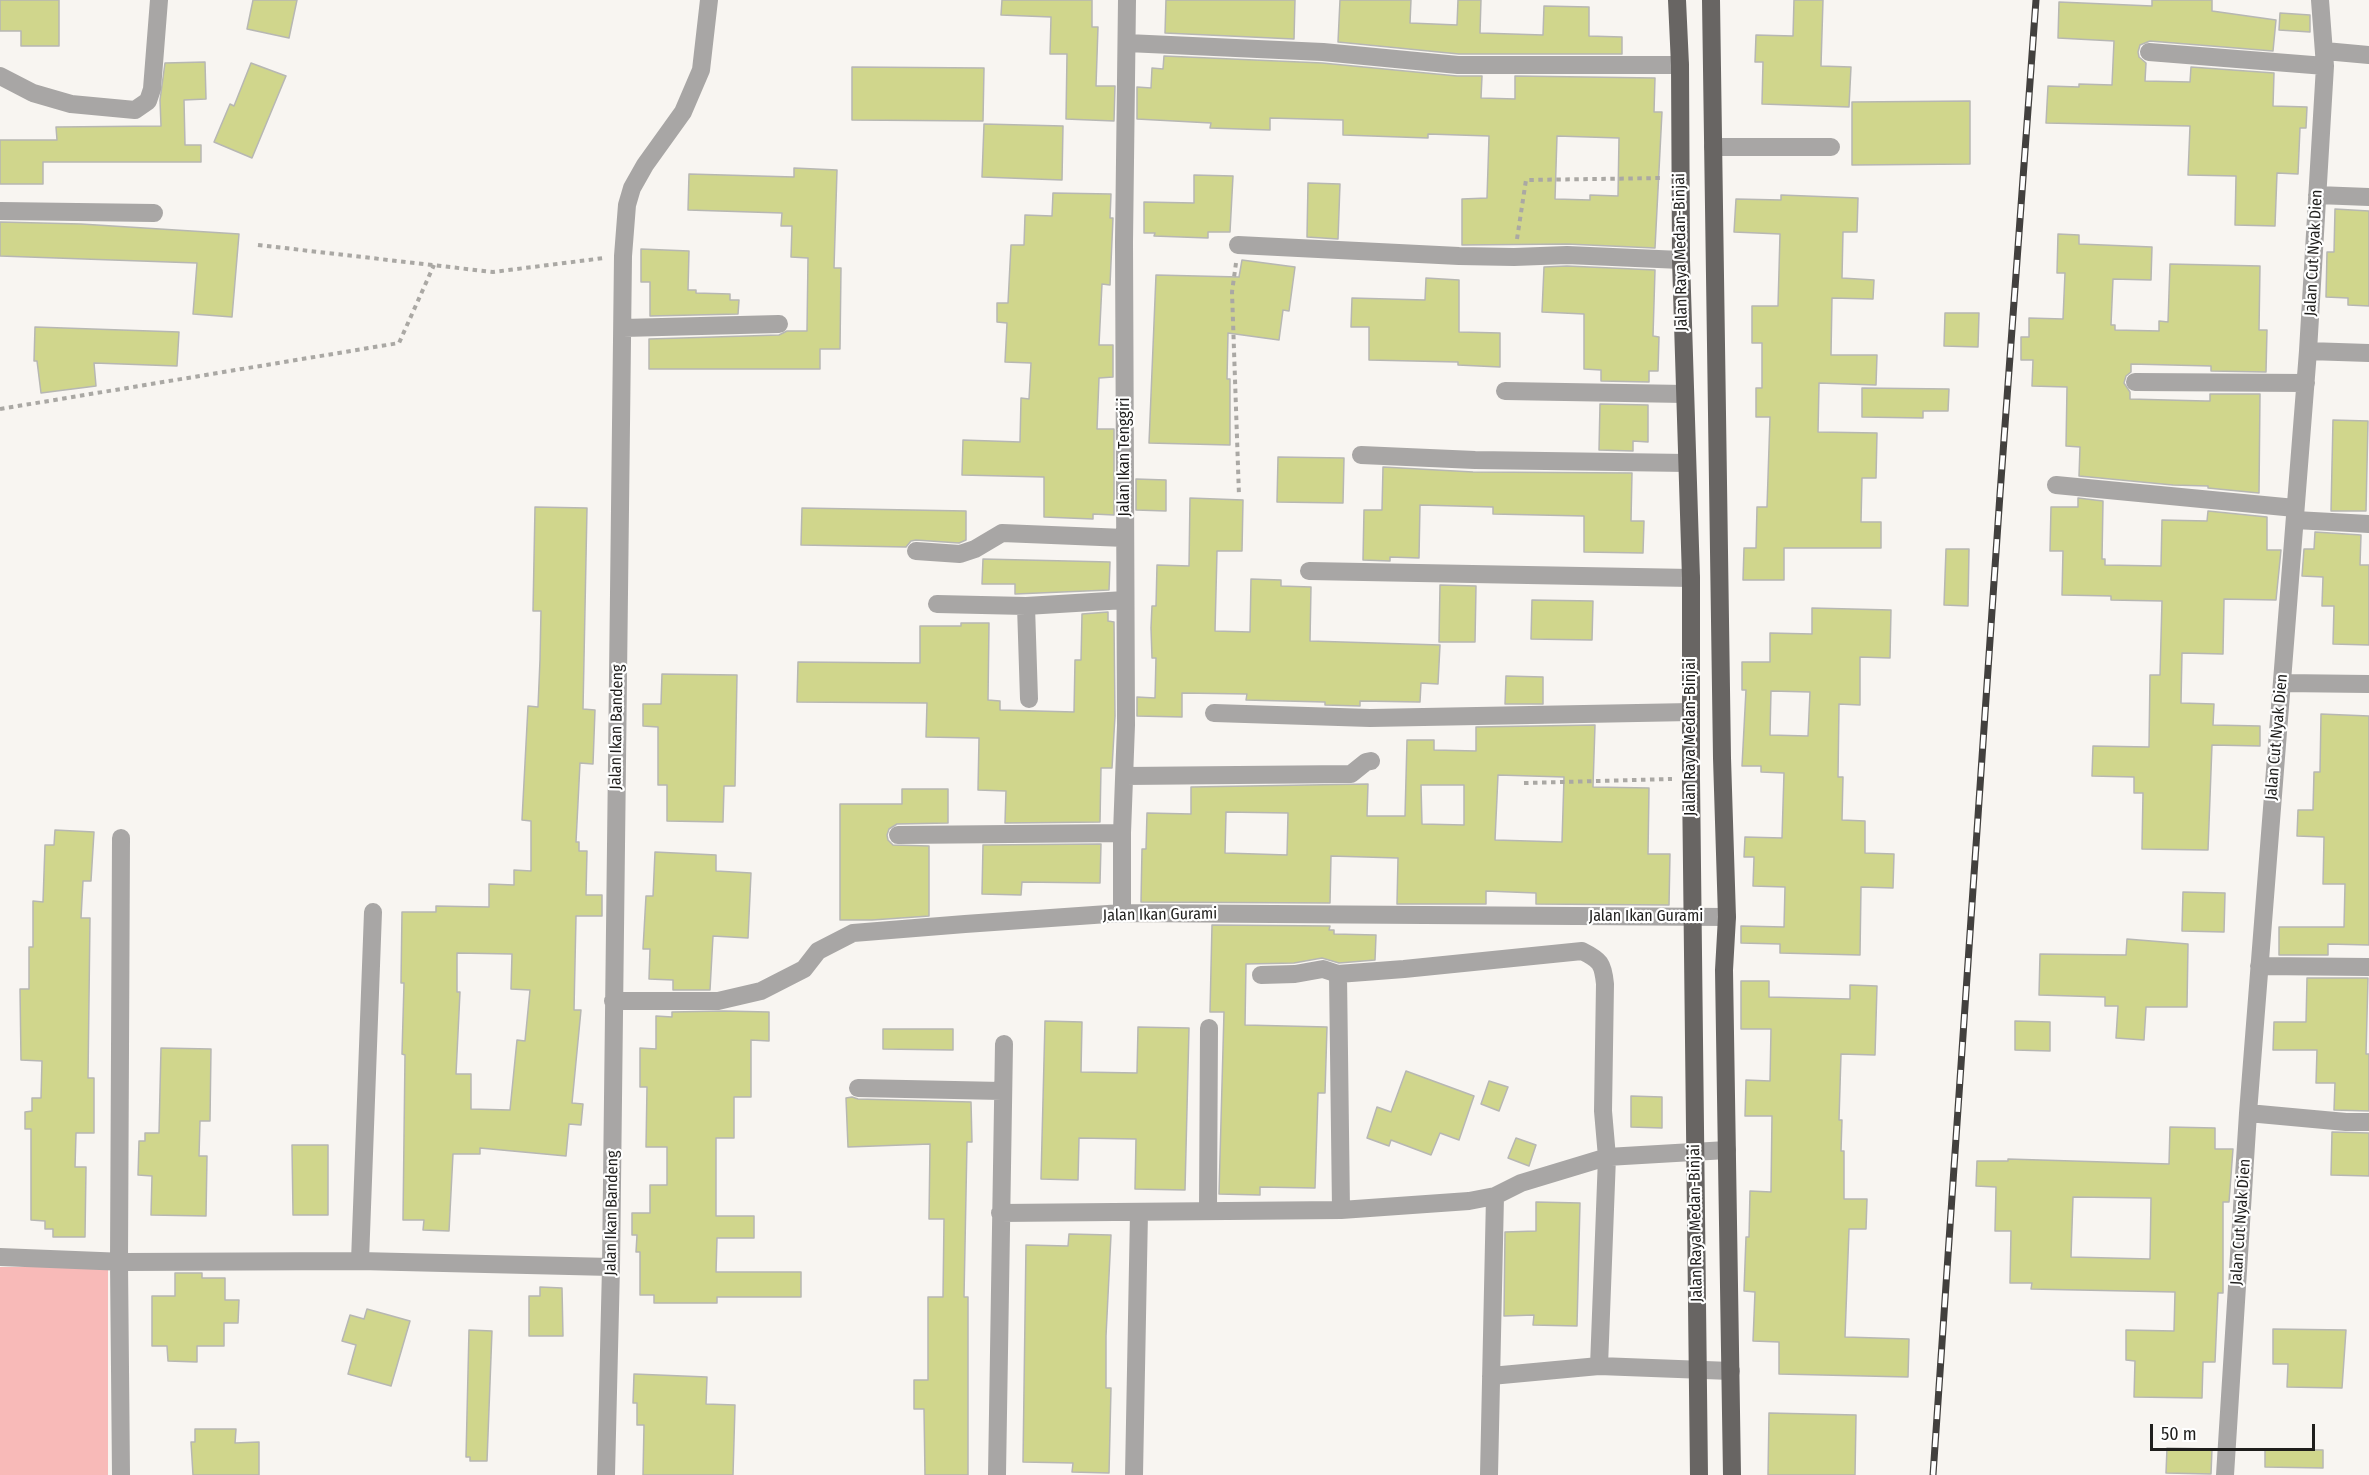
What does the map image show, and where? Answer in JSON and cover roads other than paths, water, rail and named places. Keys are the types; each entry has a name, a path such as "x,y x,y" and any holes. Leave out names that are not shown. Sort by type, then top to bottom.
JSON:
{"main road":[{"name":"Jalan Raya Medan-Binjai","path":"1677,0 1680,65 1679,178 1691,578 1699,1475"},
{"name":"Jalan Raya Medan-Binjai","path":"1712,0 1722,758 1727,917 1724,970 1732,1475"}],"street":[{"path":"0,76 33,93 72,104 135,110 148,101 152,88 159,0"},
{"name":"Jalan Ikan Bandeng","path":"606,1475 611,1267 623,256 627,205 632,188 645,165 683,112 701,70 709,0"},
{"name":"Jalan Ikan Tenggiri","path":"1122,913 1126,725 1124,242 1127,0"},
{"name":"Jalan Cut Nyak Dien","path":"2225,1475 2247,1113 2306,383 2325,59 2320,0"},
{"path":"1127,43 1323,52 1458,64 1680,65"},
{"path":"2150,52 2325,59 2369,55"},
{"path":"1713,147 1831,147"},
{"path":"2317,195 2369,197"},
{"path":"0,212 154,213"},
{"path":"1238,245 1514,257 1567,255 1681,260"},
{"path":"623,328 779,324"},
{"path":"2308,351 2369,353"},
{"path":"2135,382 2306,383"},
{"path":"1505,391 1685,394"},
{"path":"1361,455 1474,460 1688,463"},
{"path":"2056,485 2369,524"},
{"path":"916,551 960,555 1002,534 1125,538"},
{"path":"1309,571 1691,578"},
{"path":"937,604 1026,606 1125,600"},
{"path":"1026,606 1029,699"},
{"path":"2282,683 2369,684"},
{"path":"1214,713 1370,718 1691,712"},
{"path":"1125,776 1352,774 1371,760"},
{"path":"898,836 1122,833"},
{"path":"121,838 119,1262 121,1475"},
{"path":"360,1261 373,912"},
{"name":"Jalan Ikan Gurami","path":"613,1001 718,1001 761,991 804,969 818,951 853,933 1122,913 1727,917"},
{"path":"1261,975 1295,974 1323,969 1338,974 1582,951 1597,958 1604,969 1605,984 1603,1111 1607,1157 1599,1366"},
{"path":"2259,966 2369,967"},
{"path":"1338,974 1341,1210"},
{"path":"1208,1210 1209,1028"},
{"path":"997,1475 1004,1044"},
{"path":"858,1088 1002,1091"},
{"path":"2247,1113 2369,1122"},
{"path":"1000,1213 1341,1210 1469,1201 1495,1196 1521,1183 1607,1157 1727,1150"},
{"path":"1489,1475 1495,1196"},
{"path":"1134,1475 1138,1212"},
{"path":"0,1257 119,1262 360,1261 611,1267"},
{"path":"1491,1376 1599,1366 1731,1371"}],"railway":[{"path":"1933,1475 2036,0"}]}
